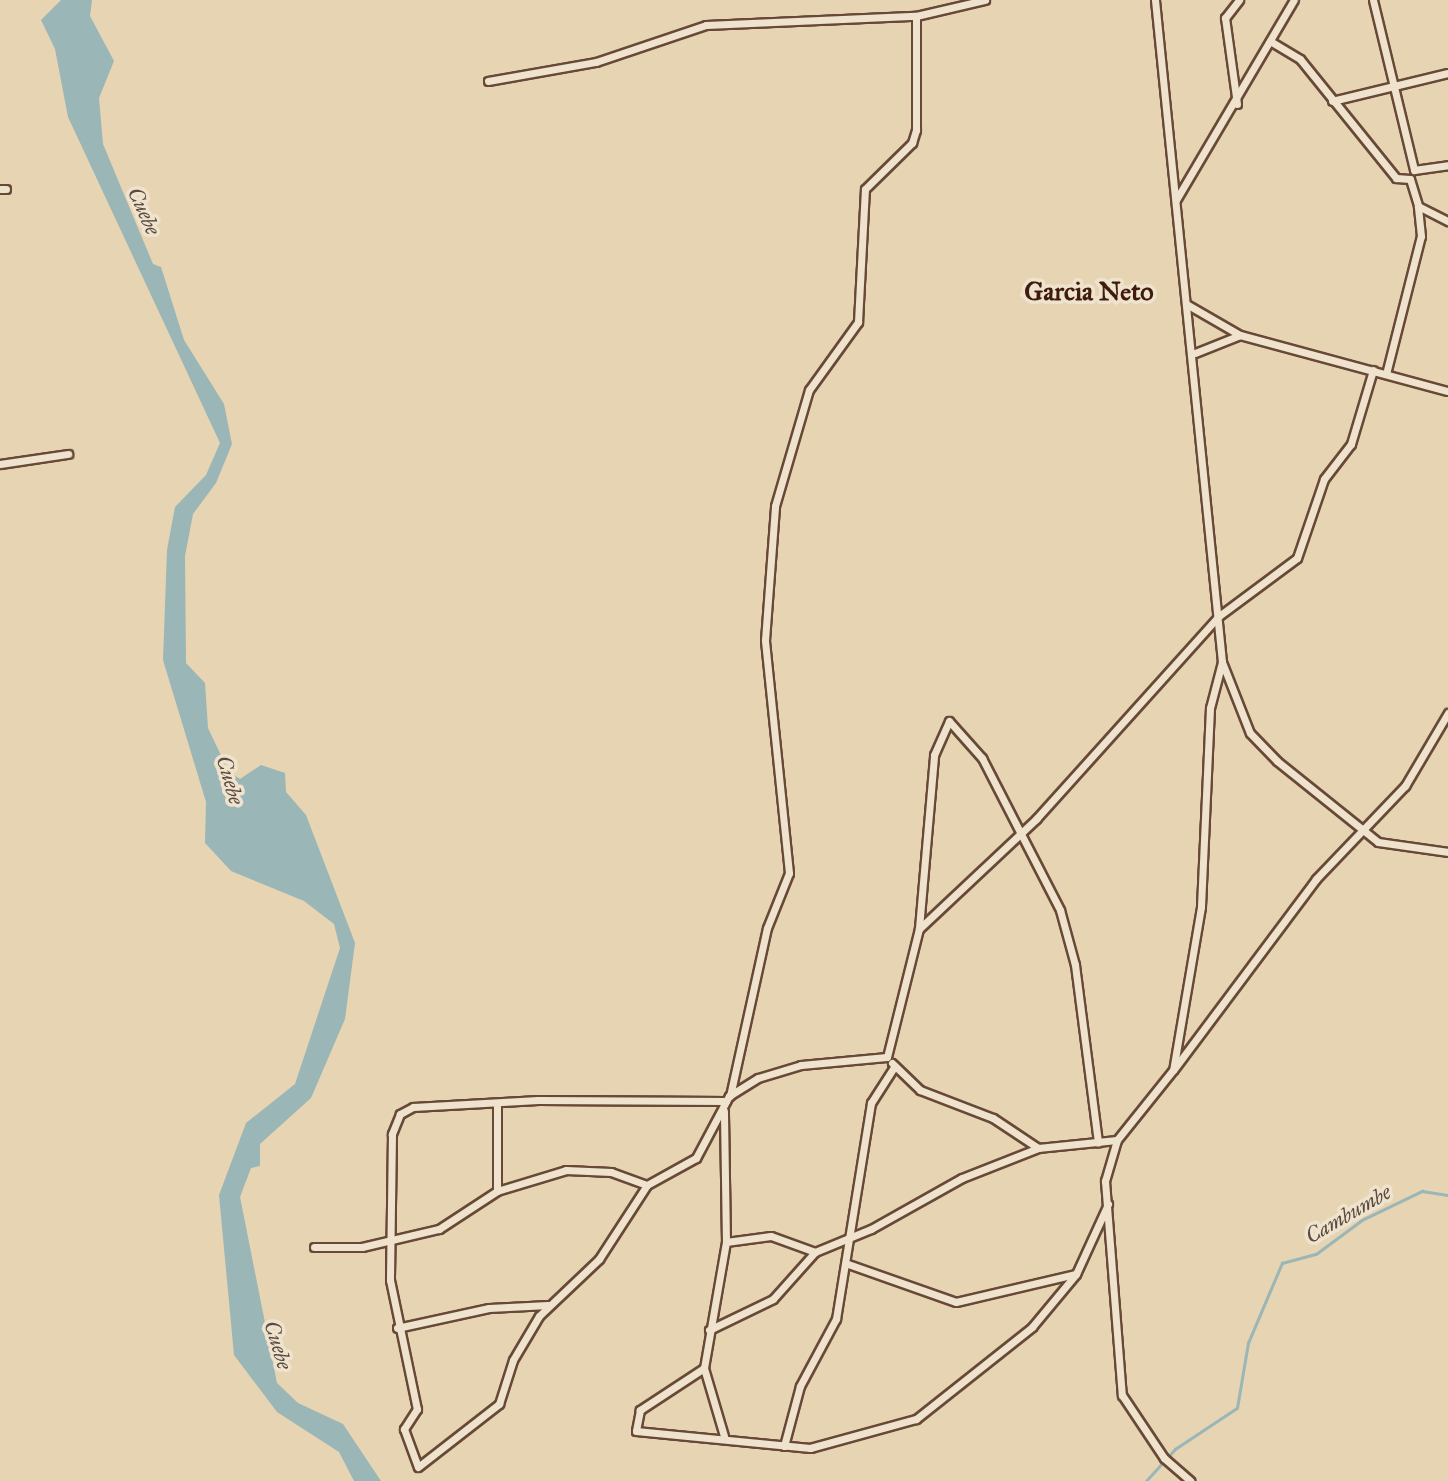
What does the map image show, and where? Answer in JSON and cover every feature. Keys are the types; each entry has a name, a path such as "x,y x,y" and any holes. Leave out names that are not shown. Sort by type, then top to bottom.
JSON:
{"street":[{"path":"488,81 596,62 706,25 916,16 985,0"},
{"path":"1155,0 1187,305 1195,353 1222,662 1234,702 1262,748 1388,846 1448,852"},
{"path":"1237,104 1225,18 1239,0"},
{"path":"1176,201 1237,104 1294,0"},
{"path":"1373,0 1414,170 1410,179 1418,206 1421,236 1386,374"},
{"path":"887,1057 801,1065 758,1079 728,1099 538,1100 497,1107 413,1107 400,1114 392,1134 394,1235 390,1280 397,1328 418,1411 404,1429 422,1467 499,1404 513,1360 548,1305 599,1259 647,1185 696,1158 724,1111 728,1099 765,936 789,873 765,640 775,506 809,390 858,322 865,189 912,143 916,130 916,16"},
{"path":"1270,41 1300,59 1396,178 1410,179"},
{"path":"1332,101 1448,73"},
{"path":"1414,170 1448,165"},
{"path":"1418,206 1448,222"},
{"path":"1187,305 1240,335 1448,391"},
{"path":"1195,353 1240,335"},
{"path":"919,929 1021,834 1219,616 1303,549 1324,479 1351,444 1373,370"},
{"path":"0,464 68,454"},
{"path":"1173,1070 1202,894 1210,709 1222,662"},
{"path":"1190,1481 1164,1458 1122,1395 1107,1167 1117,1140 1362,825 1405,786 1448,713"},
{"path":"1038,1148 993,1118 920,1090 894,1067 887,1057 919,929 934,755 947,721 982,758 1060,910 1076,965 1098,1143"},
{"path":"785,1446 800,1386 836,1319 848,1264 871,1103 894,1067"},
{"path":"497,1107 497,1191"},
{"path":"724,1111 726,1242 704,1368 716,1422 724,1436"},
{"path":"709,1330 773,1299 815,1252 852,1237 937,1189 1038,1148 1117,1140"},
{"path":"314,1247 362,1247 394,1235 439,1229 497,1191 585,1168 647,1185"},
{"path":"704,1368 640,1410 635,1428 724,1436 810,1448 916,1419 1013,1345 1076,1274 1108,1204"},
{"path":"726,1242 771,1236 815,1252"},
{"path":"848,1264 956,1302 1076,1274"},
{"path":"397,1328 489,1308 548,1305"},
{"path":"706,1436 716,1422"}],"water":[{"name":"Cuebe","path":"61,0 92,0 90,16 114,61 99,98 103,144 153,264 161,267 184,340 224,404 232,444 216,483 193,514 185,556 186,663 205,683 208,728 229,772 240,779 261,765 285,773 286,792 306,815 355,943 345,1019 311,1098 260,1144 260,1166 251,1168 240,1197 277,1383 298,1403 343,1424 381,1481 354,1481 339,1452 277,1412 234,1355 219,1195 246,1123 295,1084 340,948 334,924 304,901 231,871 205,843 206,802 163,660 167,550 175,507 206,475 220,443 68,117 55,49 41,20"}],"waterway":[{"name":"Cambumbe","path":"1146,1481 1175,1449 1237,1408 1248,1343 1282,1263 1316,1254 1362,1220 1422,1191 1448,1195"}],"district":[{"name":"Garcia Neto","path":"1089,292"}]}
